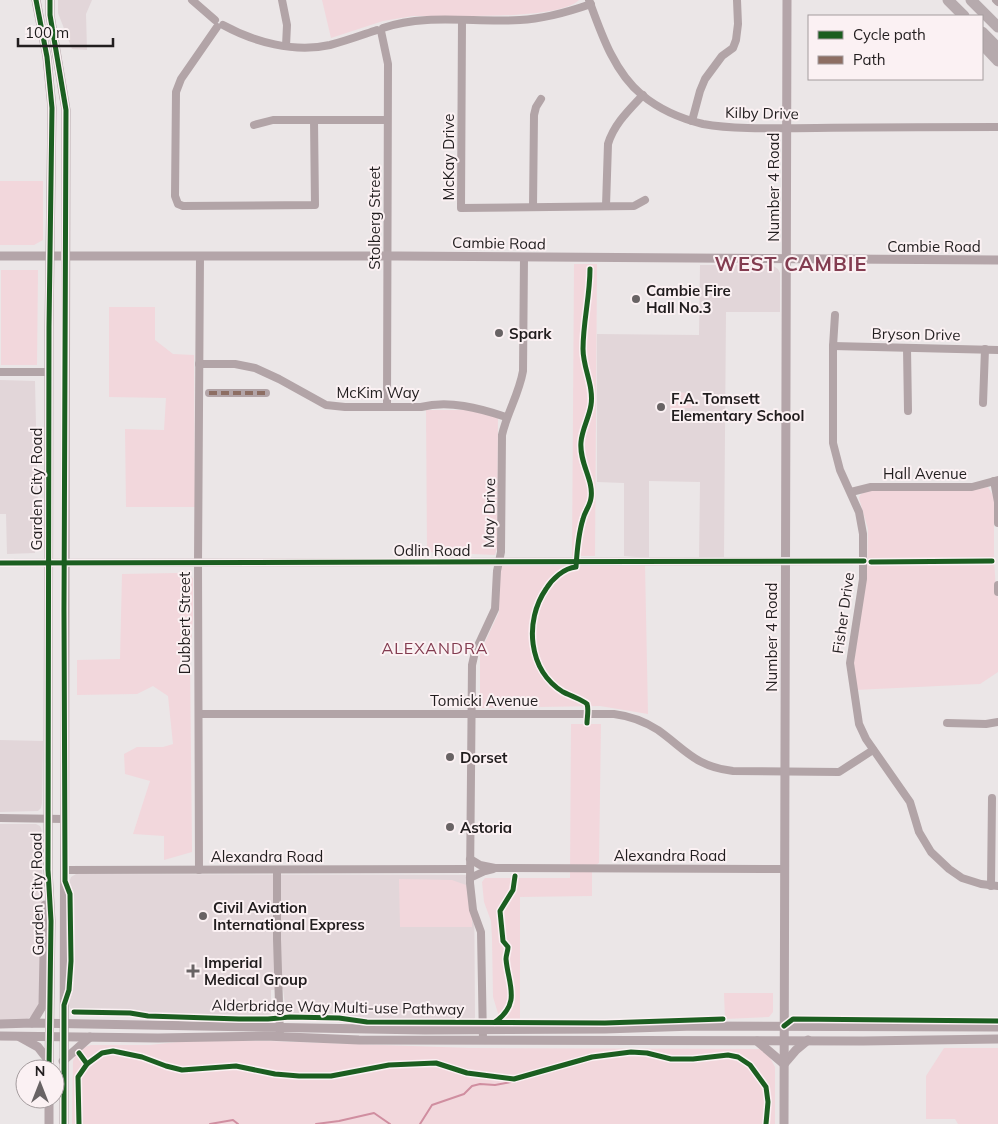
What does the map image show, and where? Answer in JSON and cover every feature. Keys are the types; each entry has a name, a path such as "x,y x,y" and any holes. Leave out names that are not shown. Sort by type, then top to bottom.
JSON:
{"highway":[{"path":"948,0 963,15"},
{"path":"971,0 998,28"},
{"path":"983,33 998,48"},
{"path":"983,45 998,61"}],"main road":[{"name":"Garden City Road","path":"36,0 47,57 52,108 48,563 48,885 51,921 49,1059"},
{"name":"Garden City Road","path":"48,0 66,110 64,1059"},
{"name":"Number 4 Road","path":"784,1124 787,0"},
{"name":"Cambie Road","path":"0,256 388,256 998,260"},
{"path":"32,1023 43,1004 44,918 48,885"},
{"path":"0,1024 32,1023 280,1032 359,1040 998,1039"},
{"path":"0,1036 90,1038 280,1032 784,1026 998,1027"},
{"path":"18,1036 38,1048 45,1059"},
{"path":"65,1060 90,1038"},
{"path":"757,1040 784,1064 808,1040"},
{"path":"49,1109 49,1124"},
{"name":"Garden City Road","path":"64,1109 64,1124"}],"street":[{"path":"192,0 218,24 243,36 286,46 308,47 328,45 414,21 535,19 590,2"},
{"path":"282,0 287,25 286,46"},
{"path":"692,121 705,79 722,56 733,48 736,40 738,24 737,0"},
{"name":"Kilby Drive","path":"590,2 619,69 630,83 643,95 668,111 692,121 717,125 787,128 998,128"},
{"name":"McKay Drive","path":"462,20 461,208 634,206 645,200"},
{"path":"218,24 181,79 176,92 175,196 178,204 183,206 315,205 314,120"},
{"name":"Stolberg Street","path":"380,29 388,64 387,407"},
{"path":"606,206 608,144 611,135 643,95"},
{"path":"533,207 534,115 541,99"},
{"path":"254,125 272,120 387,120"},
{"name":"Dubbert Street","path":"199,870 200,256"},
{"name":"May Drive","path":"483,1040 481,932 473,910 470,874 470,713 472,666 475,652 495,609 499,562 502,552 502,435 506,417 520,388 523,371 524,257"},
{"name":"Fisher Drive","path":"835,315 833,346 833,443 840,470 851,492 863,527 863,579 852,642 850,671 859,724 873,750 904,792 922,837 938,860 962,878 995,886"},
{"name":"Bryson Drive","path":"833,346 998,350"},
{"path":"908,348 908,411"},
{"path":"983,403 984,349"},
{"name":"McKim Way","path":"199,364 235,364 254,368 279,379 326,405 387,407 465,406 480,408 506,417"},
{"path":"0,372 49,372"},
{"path":"209,393 266,393"},
{"path":"996,480 998,523"},
{"name":"Hall Avenue","path":"851,492 871,487 972,487 996,480"},
{"name":"Odlin Road","path":"0,563 864,561"},
{"path":"998,585 998,592"},
{"name":"Tomicki Avenue","path":"198,714 614,714 631,717 658,730 686,753 709,766 733,771 840,772 873,750"},
{"path":"948,724 986,724 998,722"},
{"path":"992,798 995,886"},
{"path":"0,818 65,819"},
{"name":"Alexandra Road","path":"470,859 480,865 495,868 784,869"},
{"name":"Alexandra Road","path":"65,870 277,870 470,874 495,868"},
{"path":"277,870 280,1032"}],"shaded area":[{"path":"58,0 92,0 86,14 87,50 72,49 58,13"},
{"path":"322,0 579,0 567,7 526,14 501,16 413,16 383,21 331,38"},
{"path":"0,181 43,181 43,240 34,245 0,245"},
{"path":"574,264 597,264 595,556 572,556"},
{"name":"F.A. Tomsett Elementary School","path":"700,265 772,265 780,273 780,312 726,312 724,557 699,558 700,482 649,481 649,558 624,556 624,483 597,482 597,334 699,335"},
{"path":"1,270 38,270 37,365 1,365"},
{"path":"109,307 155,307 155,340 173,354 194,355 195,507 126,507 125,429 164,430 166,398 109,397"},
{"path":"0,380 35,381 38,514 35,553 7,554 6,514 0,514"},
{"path":"670,392 692,393 692,408 670,408"},
{"path":"426,410 470,410 498,417 497,548 495,555 427,552"},
{"path":"988,487 994,497 994,559 998,598 998,672 980,684 855,690 854,662 867,574 868,529 859,498 860,495 869,489 972,490"},
{"path":"645,564 648,714 600,706 480,708 480,653 499,612 499,565"},
{"path":"177,573 193,578 193,618 190,656 192,852 164,860 164,836 133,834 150,781 125,774 124,754 137,747 163,747 173,744 168,696 153,686 137,694 77,695 77,660 120,659 122,574"},
{"path":"571,724 601,724 599,863 592,867 592,896 520,897 520,1020 500,1020 493,997 491,921 484,902 482,882 485,878 570,878"},
{"path":"0,740 43,741 42,803 38,811 0,812"},
{"path":"0,824 36,824 40,826 42,831 42,999 32,1016 27,1019 0,1021"},
{"path":"76,874 474,875 475,1018 470,1023 461,1025 360,1026 337,1022 295,1020 289,1017 286,1012 283,989 271,990 271,1014 270,1019 265,1022 160,1020 130,1016 78,1015 70,1008 68,1003 70,990 68,990 67,884 71,877"},
{"path":"399,879 452,880 466,885 472,927 400,927"},
{"path":"724,993 773,993 773,1012 769,1017 725,1019"},
{"path":"186,1041 268,1041 470,1048 761,1049 768,1054 775,1067 775,1124 72,1124 73,1061 76,1055 85,1047 91,1045 150,1045"},
{"path":"944,1048 998,1048 998,1124 958,1124 955,1119 926,1119 926,1076"}],"waterway":[{"path":"420,1124 432,1105 464,1094 472,1086 511,1082"},
{"path":"316,1124 374,1113 390,1124"},
{"path":"210,1124 233,1120 238,1124"}],"marked path":[{"path":"209,393 266,393"}],"cycle path":[{"path":"36,0 47,57 52,108 49,327 48,870 51,921 49,1059"},
{"path":"50,0 50,15 66,110 65,881 70,894 71,961 69,990 64,1005 64,1124"},
{"path":"587,723 587,704 563,692 551,683 542,671 536,658 532,630 539,602 549,585 563,572 576,567 580,531 591,498 590,485 581,450 582,437 592,398 583,349 590,269"},
{"path":"0,563 864,561"},
{"path":"871,562 992,561"},
{"path":"495,1022 503,1015 511,1000 511,985 506,959 508,947 503,941 500,911 513,890 515,876"},
{"name":"Alderbridge Way Multi-use Pathway","path":"74,1012 239,1019 339,1018 367,1022 605,1023 723,1019"},
{"path":"784,1026 793,1019 998,1021"},
{"path":"87,1064 102,1053 113,1051 142,1057 182,1070 236,1066 275,1074 331,1076 389,1065 436,1063 467,1073 514,1079 592,1057 631,1052 647,1053 671,1059 693,1059 728,1055 738,1057 750,1065 766,1087 768,1102 766,1124"},
{"path":"79,1053 87,1064 78,1077 79,1124"}],"place":[{"name":"Cambie Fire Hall No.3","path":"636,299"},
{"name":"Spark","path":"499,333"},
{"name":"F.A. Tomsett Elementary School","path":"661,407"},
{"name":"Dorset","path":"450,757"},
{"name":"Astoria","path":"450,827"},
{"name":"Civil Aviation International Express","path":"203,916"},
{"name":"Imperial Medical Group","path":"193,971"}],"district":[{"name":"WEST CAMBIE","path":"791,263"},
{"name":"ALEXANDRA","path":"435,648"}]}
